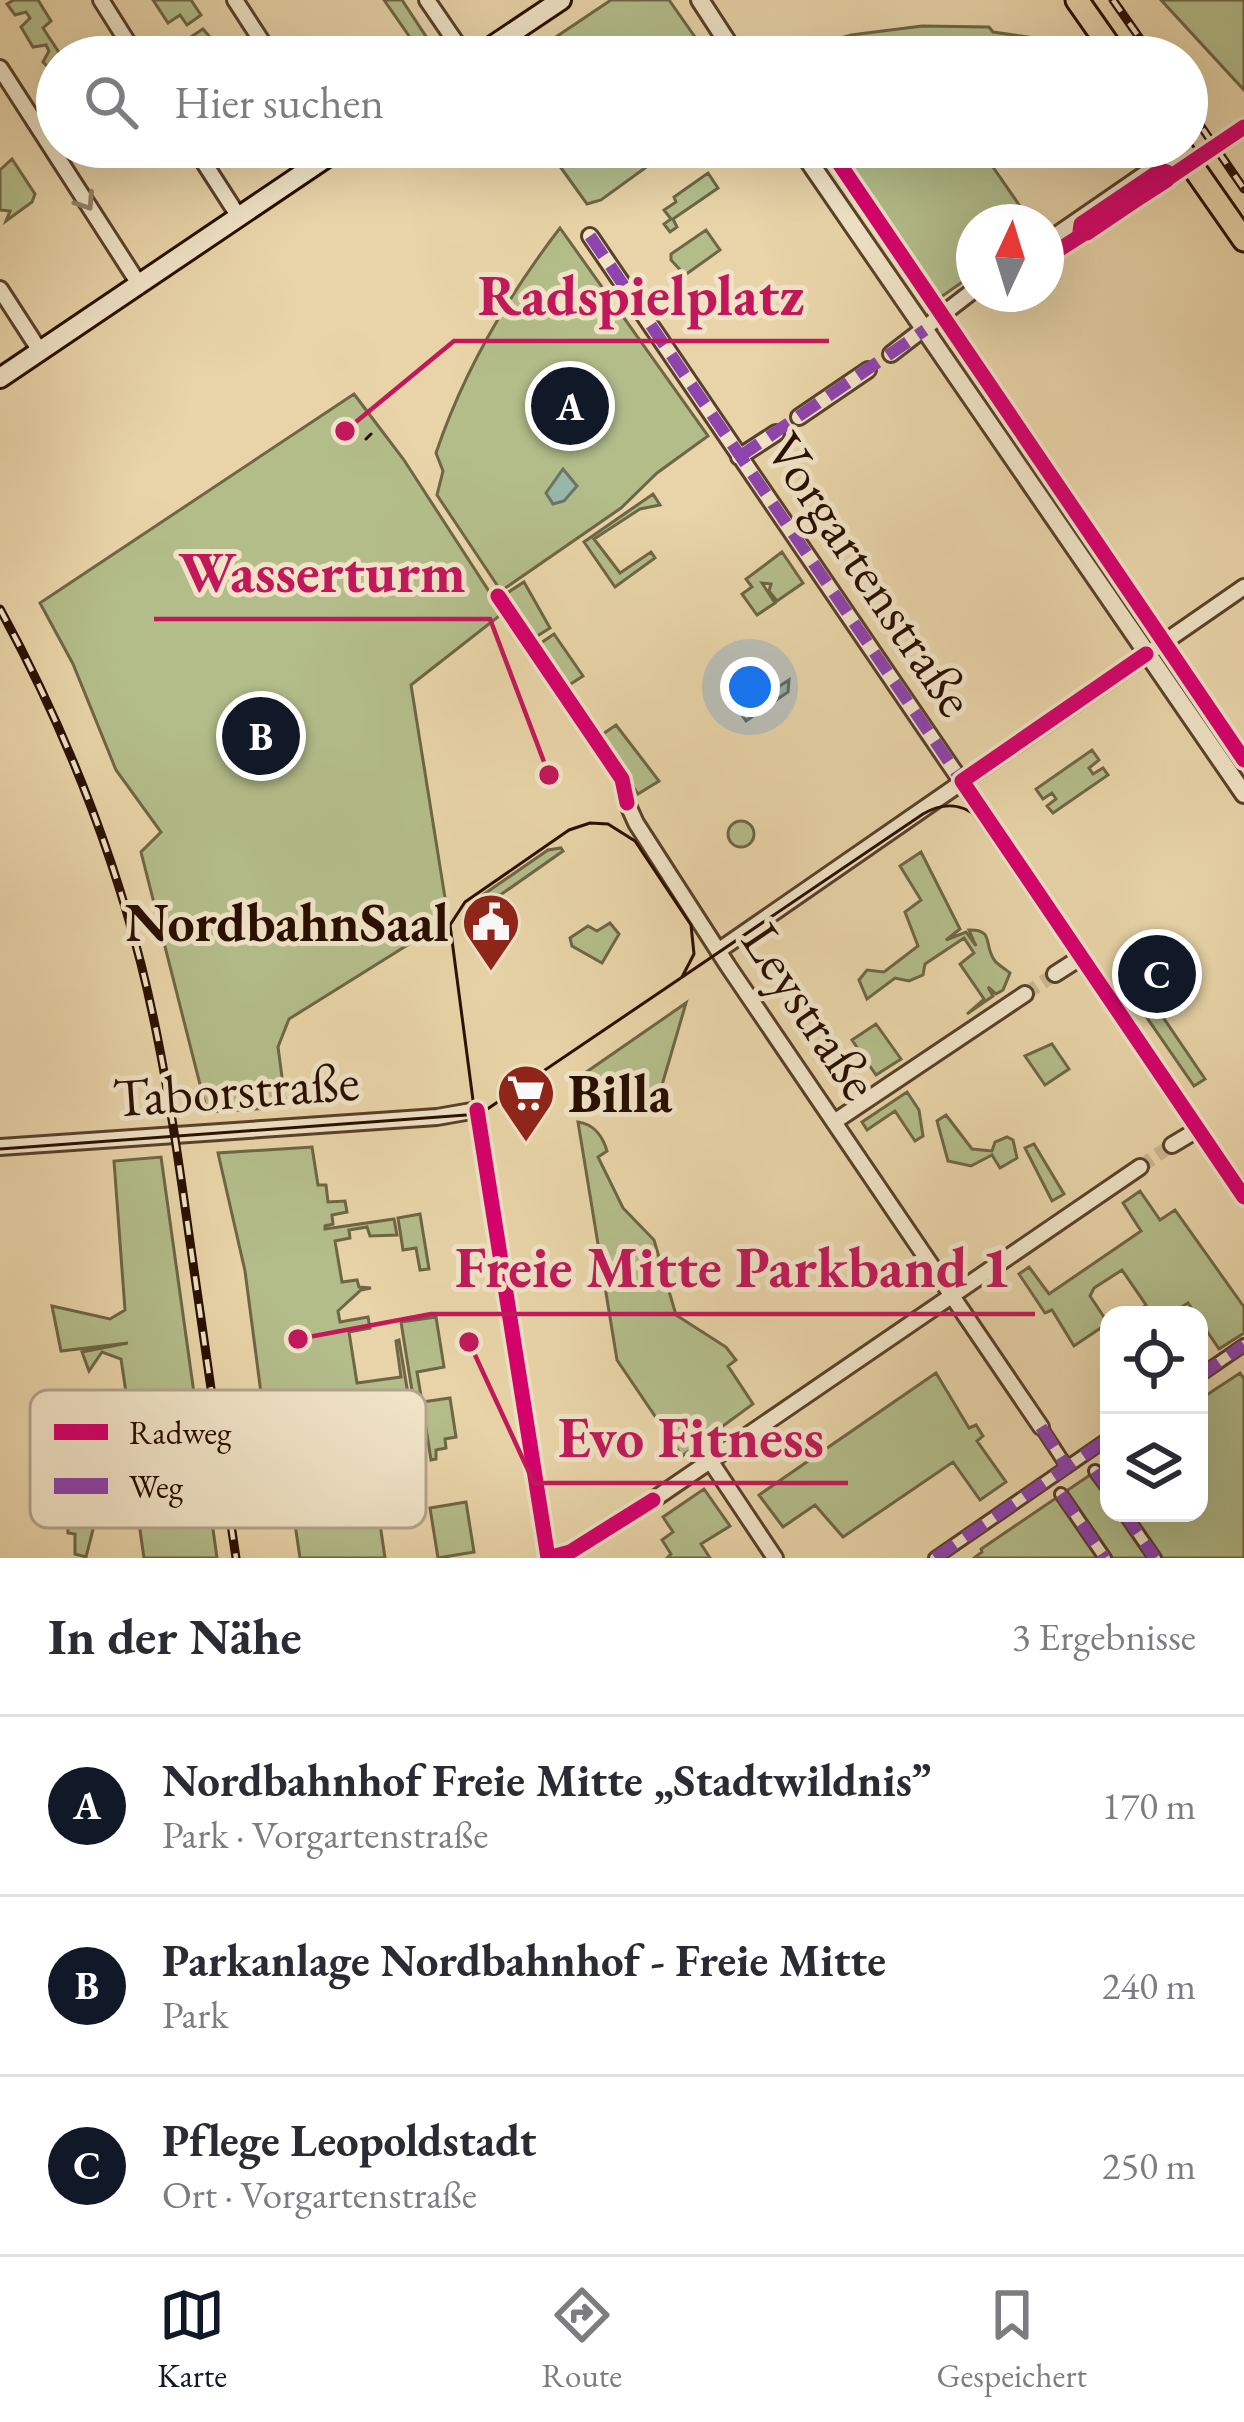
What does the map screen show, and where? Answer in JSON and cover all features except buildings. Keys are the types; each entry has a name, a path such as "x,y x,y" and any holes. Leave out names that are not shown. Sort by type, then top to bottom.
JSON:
{"main road":[{"path":"507,36 561,0"},
{"path":"1078,0 1103,36"},
{"path":"1,378 308,168"},
{"path":"1194,168 1244,240"}],"street":[{"path":"101,0 124,36"},
{"path":"235,0 258,36"},
{"path":"427,0 452,36"},
{"path":"700,0 723,36"},
{"path":"0,68 36,124"},
{"path":"65,168 140,284"},
{"path":"207,168 238,217"},
{"path":"813,168 1244,794"},
{"path":"1064,229 1151,168"},
{"name":"Vorgartenstraße","path":"590,236 1244,1197"},
{"path":"0,290 40,351"},
{"path":"891,354 956,302"},
{"path":"799,417 868,370"},
{"path":"740,458 776,433"},
{"path":"718,951 1244,587"},
{"name":"Leystraße","path":"627,803 718,951 1067,1467"},
{"path":"1055,974 1081,958"},
{"path":"834,1122 1025,994"},
{"name":"Taborstraße","path":"0,1147 437,1117 477,1110 548,1558"},
{"path":"1172,1145 1197,1130"},
{"path":"653,1500 1141,1167"},
{"path":"1208,1370 1244,1345"},
{"path":"935,1558 1100,1444"},
{"path":"711,1462 775,1558"},
{"path":"1096,1471 1100,1477"},
{"path":"1061,1494 1105,1558"},
{"path":"1130,1522 1155,1558"}],"green space":[{"path":"38,0 51,21 43,28 48,36 36,36 33,47 21,27 30,18 26,12 15,15 7,4"},
{"path":"153,0 191,0 201,15 187,25 180,15 168,23"},
{"path":"384,0 402,0 426,36 409,36"},
{"path":"611,0 669,0 694,36 557,36"},
{"path":"1161,0 1244,0 1244,90 1208,51 1208,36 1194,36"},
{"path":"922,26 989,27 993,32 1021,36 847,36"},
{"path":"12,159 35,194 32,202 6,221 10,211 0,210 0,170"},
{"path":"561,168 645,168 601,200 587,204"},
{"path":"850,168 994,168 1019,204 956,204 956,286 938,299"},
{"path":"708,173 718,188 673,219 677,227 670,232 664,224 671,219 664,210"},
{"path":"560,228 708,436 657,473 621,508 501,591 437,495 443,471 436,453 489,335"},
{"path":"706,230 720,250 685,275 671,254"},
{"path":"354,394 404,460 503,613 411,685 446,904 438,926 289,1019 278,1047 286,1107 207,1112 141,852 161,832 116,770 73,664 40,603"},
{"path":"653,494 660,505 640,509 594,539 620,573 651,552 655,558 615,587 584,542"},
{"path":"782,552 803,583 777,601 769,591 771,584 762,583 775,603 757,615 742,594 752,587 746,579"},
{"path":"524,582 550,628 534,638 504,595"},
{"path":"554,634 583,676 566,687 538,645"},
{"path":"789,680 788,692 746,721 740,712"},
{"path":"616,725 659,781 638,794 600,736"},
{"path":"1092,750 1099,760 1089,768 1093,774 1103,768 1108,775 1053,813 1047,806 1056,799 1052,793 1043,799 1036,789"},
{"path":"741,821 754,834 741,847 728,834"},
{"path":"561,848 476,912 474,901 548,850"},
{"path":"921,852 960,929 946,940 966,932 976,946 969,930 982,932 995,961 1010,973 1003,990 996,994 988,987 993,996 967,1014 984,999 960,964 974,953 964,938 925,964 923,975 909,981 895,978 867,999 859,980 867,970 884,972 918,946 905,912 921,900 900,866"},
{"path":"610,923 619,934 602,963 572,946 570,938 588,926 597,931"},
{"path":"1135,976 1205,1079 1194,1086 1123,983"},
{"path":"686,1003 662,1085 631,1109 577,1101 572,1082"},
{"path":"876,1024 901,1059 876,1075 852,1040"},
{"path":"1052,1044 1069,1069 1045,1085 1025,1056"},
{"path":"907,1092 919,1110 923,1136 915,1141 895,1111 867,1130 862,1122"},
{"path":"946,1115 972,1149 992,1151 995,1142 1007,1137 1013,1140 1017,1158 1000,1168 992,1155 971,1166 948,1161 937,1121"},
{"path":"578,1122 600,1136 607,1151 598,1157 623,1208 654,1240 676,1315 726,1347 736,1360 728,1366 753,1404 682,1456 617,1360"},
{"path":"1034,1144 1064,1194 1052,1201 1025,1148"},
{"path":"312,1147 318,1185 326,1185 328,1202 345,1201 347,1212 332,1215 333,1224 325,1229 394,1219 397,1235 370,1236 367,1227 349,1230 350,1238 335,1241 342,1282 357,1280 359,1287 371,1288 361,1290 338,1311 340,1322 368,1317 370,1328 349,1332 357,1383 401,1377 399,1340 407,1390 261,1390 245,1271 218,1153"},
{"path":"161,1157 194,1390 126,1390 121,1359 102,1352 89,1371 82,1352 128,1343 61,1351 52,1306 110,1319 125,1310 114,1161"},
{"path":"1140,1191 1160,1220 1175,1210 1244,1307 1244,1333 1219,1349 1208,1333 1208,1306 1145,1306 1122,1270 1094,1288 1090,1296 1100,1311 1100,1328 1074,1346 1052,1310 1045,1313 1019,1274 1029,1267 1049,1294 1141,1231 1123,1203"},
{"path":"420,1214 429,1269 420,1270 416,1248 403,1250 398,1218"},
{"path":"436,1317 444,1367 417,1372 420,1390 412,1390 401,1322"},
{"path":"936,1373 969,1428 976,1425 983,1436 977,1441 1006,1482 980,1500 953,1462 843,1537 815,1505 783,1527 759,1495"},
{"path":"1240,1373 1244,1379 1244,1558 974,1558 1100,1468 1100,1522 1208,1522 1208,1394"},
{"path":"450,1398 456,1437 445,1439 446,1448 436,1450 436,1459 431,1460 426,1428 426,1401"},
{"path":"704,1489 730,1526 701,1544 710,1558 667,1558 671,1554 662,1540 673,1532 663,1517"},
{"path":"466,1502 474,1552 438,1558 430,1508"},
{"path":"68,1528 93,1528 86,1557 75,1554 75,1534 68,1533"},
{"path":"140,1528 213,1528 217,1558 144,1558"},
{"path":"296,1528 381,1528 385,1558 300,1558"}],"shaded area":[{"path":"563,469 577,486 564,501 553,504 546,493"}],"tunnel":[{"path":"1025,994 1055,974"},
{"path":"1140,1167 1172,1145"}],"tram line":[{"path":"366,439 371,434"},
{"path":"0,1149 480,1114 923,814 948,806 972,812 986,825 1244,1203"},
{"path":"545,1558 479,1146 450,925 465,902 569,830 590,823 608,824 635,841 691,925 694,954 682,977"}],"railway":[{"path":"1113,0 1138,36"},
{"path":"1208,137 1244,189"},
{"path":"0,609 81,782 141,964 175,1137 212,1390"},
{"path":"232,1528 236,1558"}],"marked path":[{"path":"590,236 962,781"},
{"path":"739,457 925,330"},
{"path":"1208,1370 1244,1345"},
{"path":"1041,1427 1067,1467"},
{"path":"935,1558 1100,1444"},
{"path":"1095,1471 1100,1478"},
{"path":"1061,1494 1105,1558"},
{"path":"1130,1522 1155,1558"}],"cycle path":[{"path":"1208,151 1244,127"},
{"path":"842,168 1244,760"},
{"path":"1167,179 1183,168"},
{"path":"1085,233 1080,231 1081,224 1161,170 1167,172 1167,179"},
{"path":"1134,201 1167,179"},
{"path":"1134,201 1167,179"},
{"path":"1085,233 1134,201"},
{"path":"1085,233 1134,201"},
{"path":"1064,246 1085,233"},
{"path":"498,596 622,779 627,803"},
{"path":"1146,654 962,781 1244,1197"},
{"path":"477,1110 548,1558 570,1552 653,1500"}],"place":[{"name":"Nordbahnhof Freie Mitte „Stadtwildnis”","path":"570,406"},
{"name":"Radspielplatz","path":"345,431"},
{"name":"Parkanlage Nordbahnhof - Freie Mitte","path":"261,736"},
{"name":"Wasserturm","path":"549,775"},
{"name":"NordbahnSaal","path":"491,973"},
{"name":"Pflege Leopoldstadt","path":"1157,974"},
{"name":"Billa","path":"526,1144"},
{"name":"Freie Mitte Parkband 1","path":"298,1339"},
{"name":"Evo Fitness","path":"469,1342"}]}
